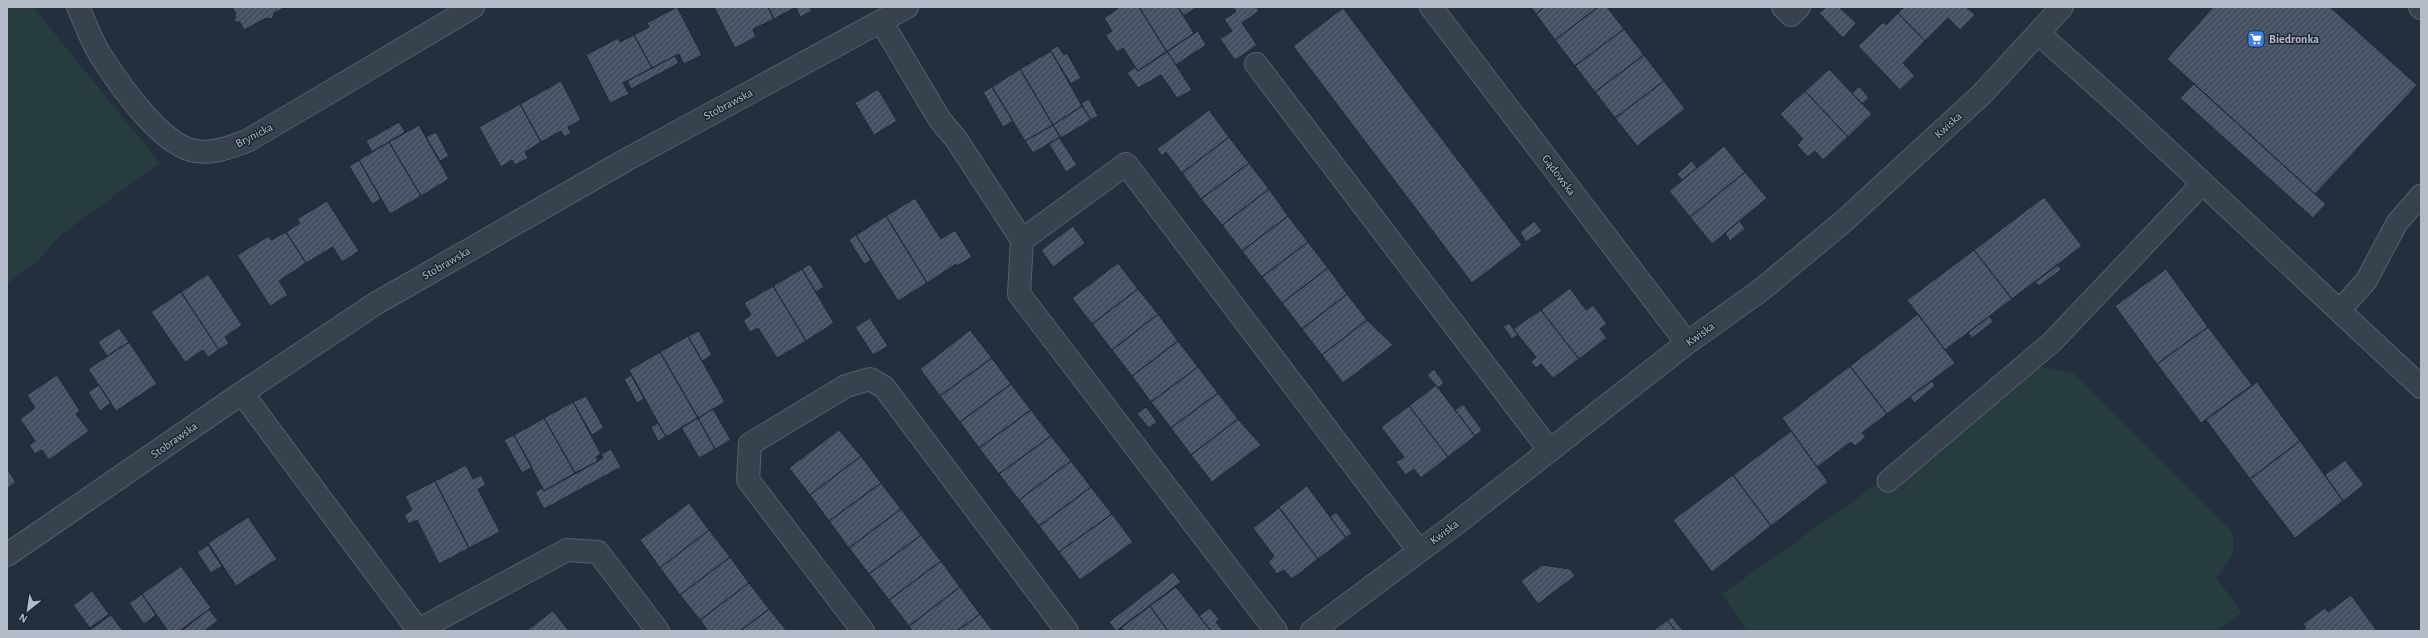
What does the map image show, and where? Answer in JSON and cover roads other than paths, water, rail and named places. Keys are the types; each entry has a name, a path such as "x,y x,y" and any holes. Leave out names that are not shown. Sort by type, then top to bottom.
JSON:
{"street":[{"name":"Brynicka","path":"78,7 102,58 149,120 173,143 196,151 219,151 247,141 473,7"},
{"name":"Stobrawska","path":"7,555 242,393 375,304 626,160 907,7"},
{"name":"Gądowska","path":"1431,7 1687,343"},
{"path":"1783,7 1791,15 1799,7"},
{"name":"Kwiska","path":"1312,631 1550,451 1687,343 1760,290 1844,221 1982,94 2039,34 2062,7"},
{"path":"881,21 940,120 956,138 1022,240 1019,294 1276,631"},
{"path":"2039,34 2340,310 2421,387"},
{"path":"1256,64 1550,451"},
{"path":"1022,240 1126,164 1419,551"},
{"path":"863,631 748,480 750,444 846,386 870,379 884,387 1067,631"},
{"path":"242,393 419,630 567,550 598,552 658,631"}],"lane":[{"path":"1888,480 2052,342 2202,184"},
{"path":"2340,310 2366,281 2397,222 2421,195"}],"place":[{"name":"Biedronka","path":"2256,39"}]}
